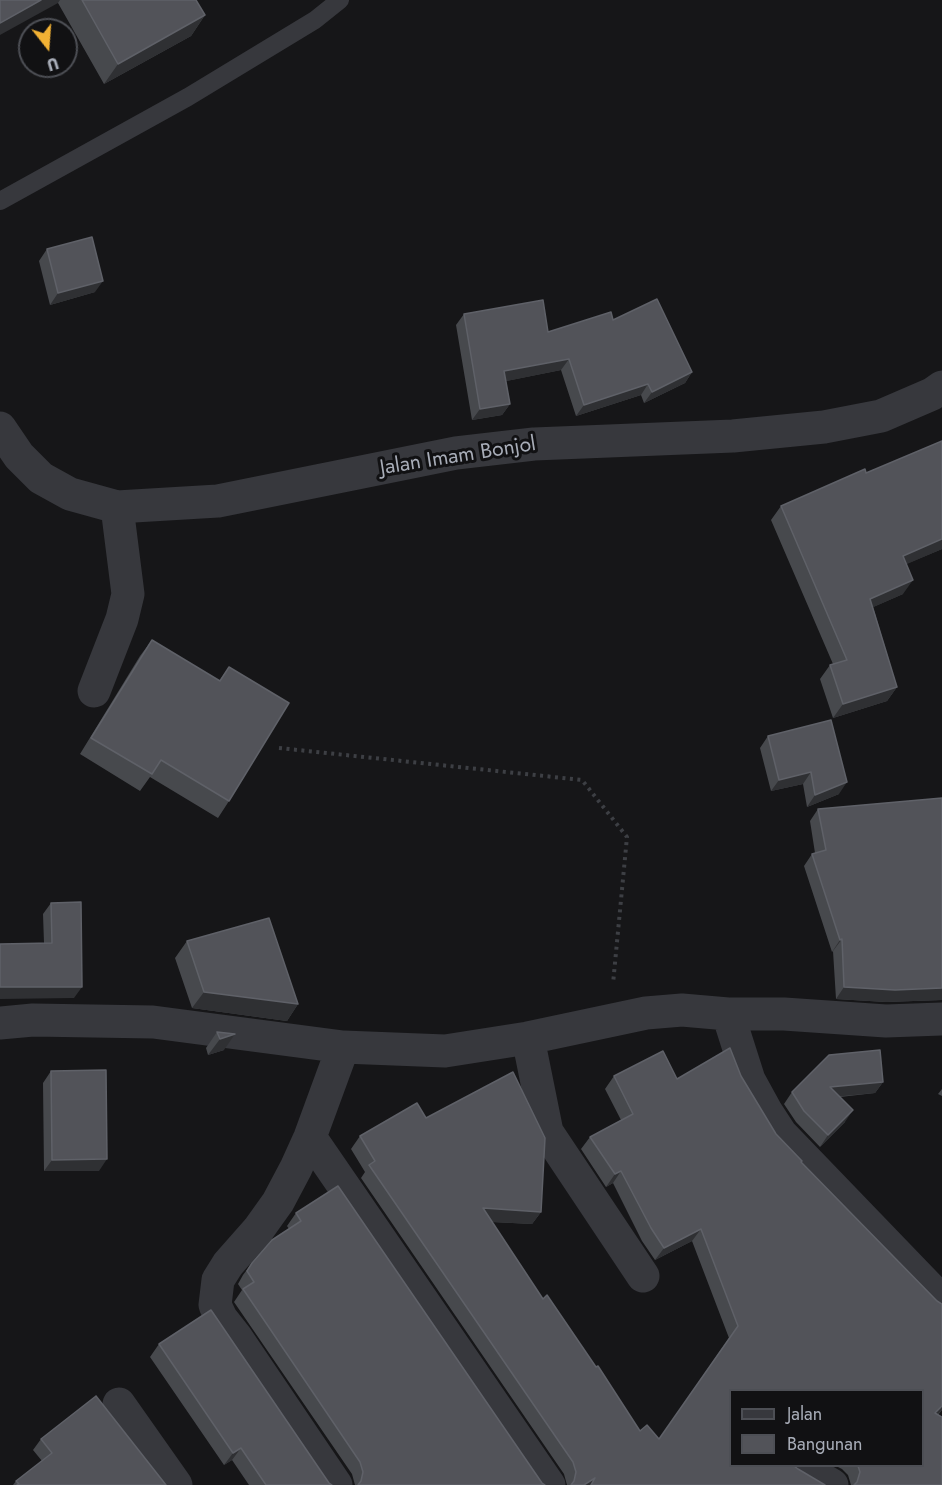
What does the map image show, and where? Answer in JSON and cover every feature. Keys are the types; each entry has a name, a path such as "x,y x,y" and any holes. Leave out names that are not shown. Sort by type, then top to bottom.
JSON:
{"street":[{"name":"Jalan Imam Bonjol","path":"0,428 20,456 41,478 70,494 117,507 218,501 456,453 534,444 733,436 824,427 881,416 932,394 942,387"},
{"path":"94,691 122,619 128,594 117,507"},
{"path":"0,1023 33,1020 153,1022 343,1047 445,1051 528,1038 646,1013 682,1010 886,1021 942,1019"},
{"path":"728,1014 749,1080 781,1134 942,1301"},
{"path":"528,1038 547,1132 643,1276"},
{"path":"336,1485 221,1318 215,1305 218,1280 228,1264 258,1230 278,1202 310,1137 343,1047"},
{"path":"310,1137 549,1485"},
{"path":"119,1404 176,1485"},
{"path":"801,1467 832,1485"}],"lane":[{"path":"0,201 188,96 315,20 340,0"}],"path":[{"path":"279,748 582,780 627,837 609,1021"}],"building":[{"path":"0,0 41,0 0,23"},
{"path":"82,0 196,0 205,15 118,64"},
{"path":"92,237 103,281 58,293 47,249"},
{"path":"657,299 692,372 652,392 648,384 584,405 569,359 504,371 510,404 480,409 464,314 543,300 548,332 611,312 613,320"},
{"path":"942,441 942,539 903,556 913,580 870,599 897,687 843,704 830,665 847,660 781,506 865,469 866,473"},
{"path":"152,640 220,681 229,667 289,703 229,801 161,760 152,774 91,738"},
{"path":"831,720 847,782 815,795 811,772 779,780 768,736"},
{"path":"942,798 942,988 895,990 844,987 842,939 840,940 812,854 826,850 818,809"},
{"path":"81,902 82,987 0,987 0,944 52,943 51,903"},
{"path":"269,918 298,1004 204,992 187,941"},
{"path":"217,1032 235,1034 220,1039"},
{"path":"730,1048 741,1076 776,1134 942,1304 942,1406 935,1413 942,1417 942,1485 854,1485 860,1472 858,1467 924,1467 924,1389 729,1389 729,1467 795,1467 825,1485 591,1485 595,1478 584,1485 571,1485 576,1472 573,1462 369,1165 375,1161 360,1136 417,1103 426,1118 513,1072 545,1138 541,1212 483,1208 543,1299 547,1295 596,1367 598,1366 640,1431 647,1425 659,1439 738,1326 701,1229 664,1248 621,1171 615,1174 590,1137 633,1114 614,1076 663,1051 677,1079"},
{"path":"880,1050 883,1082 830,1087 853,1110 828,1135 804,1111 792,1092 829,1055"},
{"path":"106,1070 107,1159 52,1160 51,1071"},
{"path":"338,1186 545,1485 358,1485 363,1472 360,1462 243,1289 254,1282 247,1271 252,1263 272,1240 301,1221 296,1213"},
{"path":"211,1310 332,1485 266,1485 241,1448 233,1453 159,1344"},
{"path":"96,1396 166,1485 17,1485 19,1484 16,1481 52,1453 41,1439"}]}
